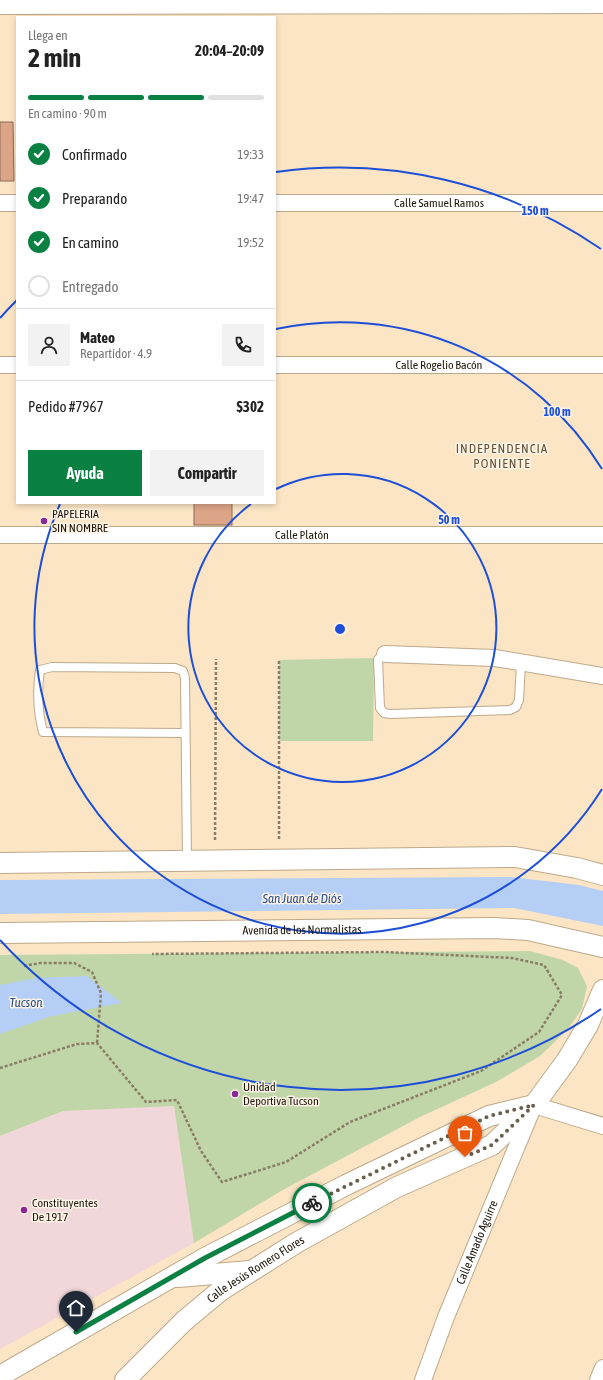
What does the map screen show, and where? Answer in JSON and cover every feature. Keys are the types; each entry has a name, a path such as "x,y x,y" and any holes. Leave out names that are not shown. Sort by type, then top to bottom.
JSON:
{"street":[{"path":"2,6 90,3 597,3"},
{"path":"0,203 16,203"},
{"name":"Calle Samuel Ramos","path":"276,203 603,203"},
{"path":"0,365 16,365"},
{"name":"Calle Rogelio Bacón","path":"276,365 603,365"},
{"name":"Calle Platón","path":"0,535 603,535"},
{"path":"385,654 495,658 521,664 603,676"},
{"path":"0,863 515,857 577,868 603,875"},
{"name":"Avenida de los Normalistas","path":"0,933 494,928 528,930 603,947"},
{"name":"Calle Jesús Romero Flores","path":"125,1380 184,1321 220,1291 296,1243 397,1187 492,1145 534,1105 567,1060 588,1025 603,990"},
{"path":"0,1376 172,1277 346,1185 489,1116 534,1105 603,1126"},
{"name":"Calle Amado Aguirre","path":"423,1380 446,1317 534,1105"},
{"path":"172,1277 252,1271"},
{"path":"598,1380 603,1368"}],"lane":[{"path":"385,654 378,659 380,708 384,713 390,714 510,710 516,707 519,700 521,664"},
{"path":"185,733 43,732 40,721 38,681 40,670 52,667 68,667 175,668 183,671 185,733 186,861"}],"path":[{"path":"214,860 216,659"},
{"path":"278,860 279,660"},
{"path":"24,966 40,963 74,964 92,972 101,993 97,1043 146,1102 177,1100 201,1151 222,1182 286,1162 350,1122 481,1072 538,1032 562,995 544,965 512,958 384,952 148,954"},
{"path":"0,1068 77,1044 97,1043"}],"shaded area":[{"path":"174,1105 194,1243 0,1349 0,1136 63,1111"}],"green space":[{"path":"374,658 373,741 279,741 279,660"},
{"name":"Unidad Deportiva Tucson","path":"530,951 563,960 578,968 587,986 582,1009 568,1029 540,1056 496,1082 420,1117 281,1191 194,1243 174,1106 63,1111 0,1136 0,955"}],"water":[{"name":"San Juan de Diós","path":"511,877 579,885 603,891 603,926 514,908 0,914 0,880"},
{"name":"Tucson","path":"87,976 122,1003 52,1016 0,1034 0,985 36,978"}],"building":[{"path":"0,122 13,122 14,181 0,181"},
{"path":"194,504 232,504 232,525 194,525"}],"way so far":[{"path":"312,1203 489,1116 534,1105 492,1145 465,1157"}],"place":[{"name":"PAPELERIA SIN NOMBRE","path":"44,521"},
{"name":"Unidad Deportiva Tucson","path":"235,1094"},
{"name":"Constituyentes De 1917","path":"24,1210"}],"district":[{"name":"INDEPENDENCIA PONIENTE","path":"502,456"}],"route":[{"path":"76,1332 205,1258 312,1203"}]}
